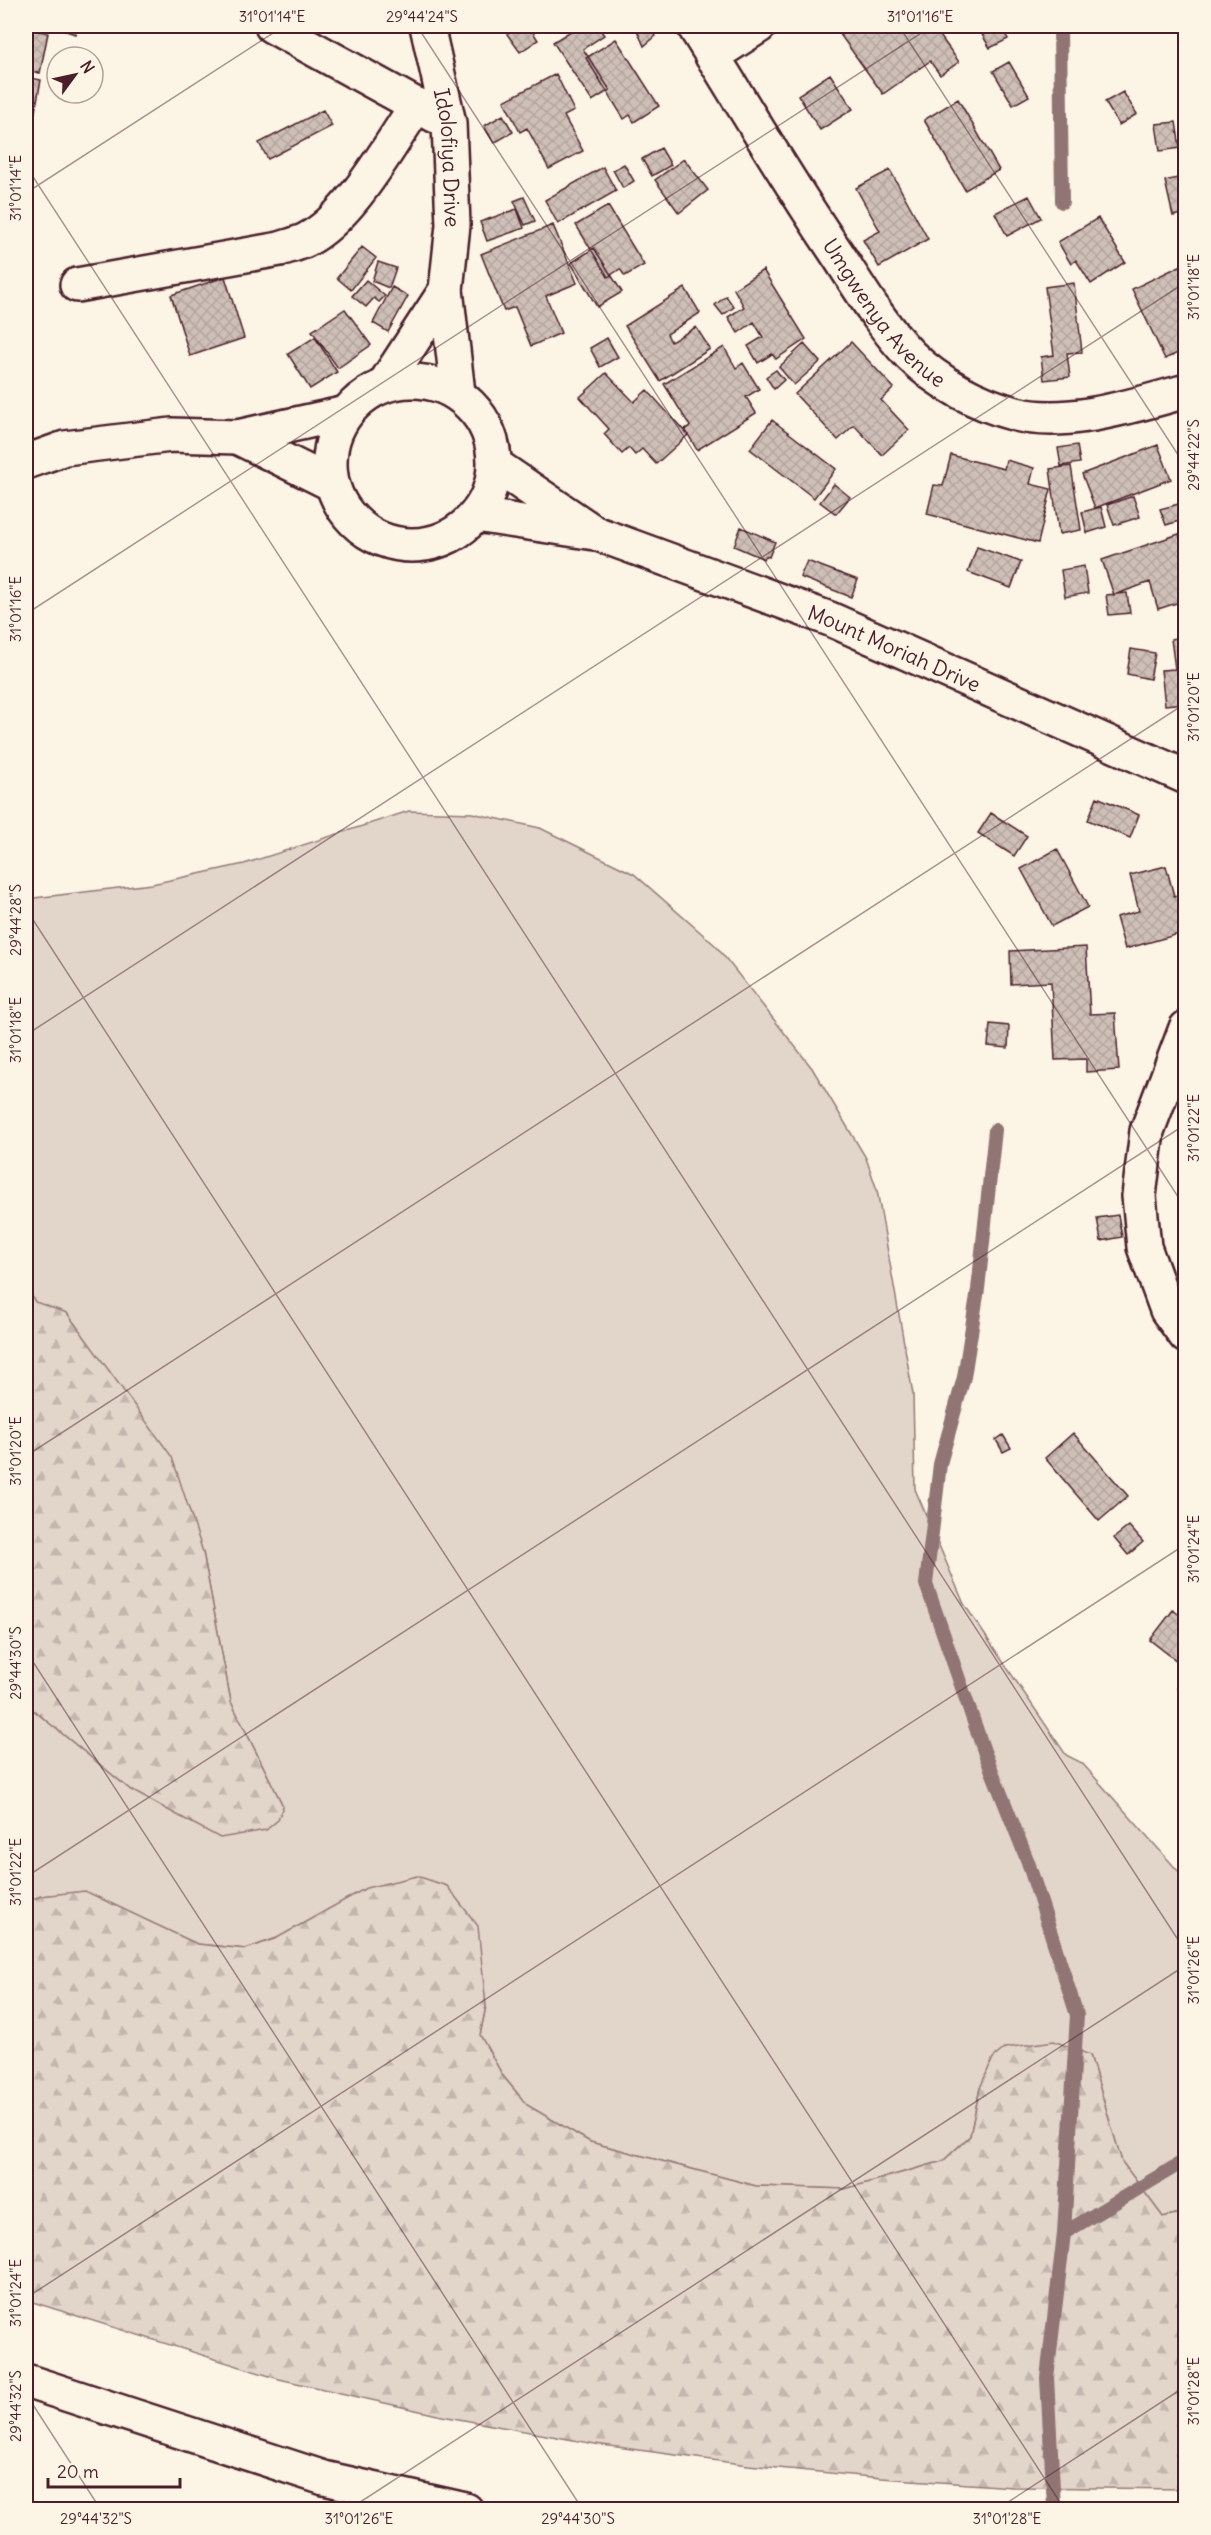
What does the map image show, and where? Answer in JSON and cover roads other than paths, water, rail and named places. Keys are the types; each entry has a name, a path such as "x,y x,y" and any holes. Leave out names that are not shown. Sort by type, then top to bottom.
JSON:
{"street":[{"path":"272,26 448,123"},
{"name":"Idolofiya Drive","path":"427,26 448,123 453,225 446,290 458,393"},
{"name":"Umgwenya Avenue","path":"694,26 800,199 874,310 910,355 941,381 979,400 1017,414 1061,417 1121,410 1185,391"},
{"path":"712,56 759,26"},
{"path":"77,285 280,249 306,240 337,218 417,105"},
{"name":"Idolofiya Drive","path":"384,385 446,290"},
{"path":"408,380 431,382 458,393 478,413 491,438 495,465 489,493 476,515 457,532 433,543 408,545 382,540 360,526 343,507 332,484 330,459 334,435 346,413 363,396 384,385 408,380"},
{"path":"26,462 64,448 171,435 237,437 346,413"},
{"path":"237,437 332,484"},
{"name":"Mount Moriah Drive","path":"495,465 595,533"},
{"name":"Mount Moriah Drive","path":"476,515 595,533 831,619 1185,777"},
{"path":"1185,1028 1147,1131 1138,1196 1144,1247 1167,1310 1185,1336"},
{"path":"26,2381 324,2478 466,2510"}],"waterway":[{"path":"1060,26 1062,202"},
{"path":"995,1130 978,1289 964,1377 940,1464 926,1584 984,1751 1028,1862 1077,2015 1064,2233 1047,2378 1054,2507"},
{"path":"1064,2233 1186,2160"}]}
